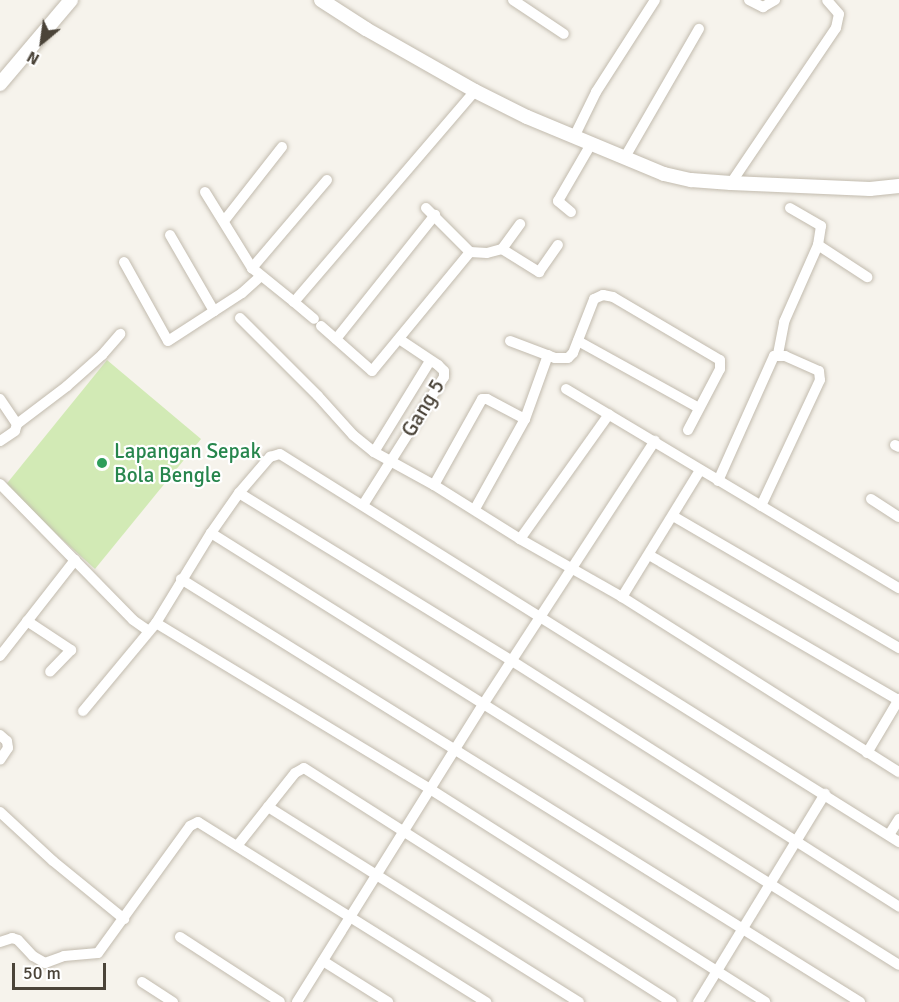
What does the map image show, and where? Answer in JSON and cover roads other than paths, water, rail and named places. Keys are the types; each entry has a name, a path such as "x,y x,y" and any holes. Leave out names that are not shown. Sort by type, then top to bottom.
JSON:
{"street":[{"path":"0,84 71,0"},
{"path":"321,0 475,91 574,137 677,177 731,183 870,189 899,186"},
{"path":"513,0 564,34"},
{"path":"574,137 596,92 655,0"},
{"path":"749,0 763,7 775,0"},
{"path":"731,183 836,28 839,14 826,0"},
{"path":"625,157 699,29"},
{"path":"294,302 475,91"},
{"path":"571,212 558,201 591,144"},
{"path":"224,221 282,147"},
{"path":"252,268 327,180"},
{"path":"205,192 252,268 372,371 470,252"},
{"path":"718,481 766,372 778,354 784,322 818,245 821,226 790,208"},
{"path":"336,339 431,211 470,252 487,253 502,249 520,224"},
{"path":"170,235 214,311"},
{"path":"502,249 539,272 558,245"},
{"path":"818,245 867,277"},
{"path":"124,262 168,341 242,293 261,276"},
{"path":"510,341 561,360 568,358 578,341 594,299 603,295 613,297 720,360 720,369 688,430"},
{"path":"240,318 318,396 352,435 374,452 622,597 899,772"},
{"path":"0,441 15,431 17,424 102,356 120,334"},
{"name":"Gang 5","path":"390,461 444,377 444,371 399,339"},
{"path":"578,341 699,408"},
{"path":"761,506 821,375 819,371 778,354"},
{"path":"475,509 525,419 548,355"},
{"path":"374,452 430,361"},
{"path":"566,389 899,588"},
{"path":"0,399 17,424"},
{"path":"434,485 482,399 487,399 525,419"},
{"path":"520,539 609,414"},
{"path":"297,1002 484,703 573,570 655,441"},
{"path":"83,711 152,627 211,533 239,494 270,456 280,454 899,842"},
{"path":"363,505 390,461"},
{"path":"622,597 700,470"},
{"path":"0,484 133,620 152,627 430,789 765,1002"},
{"path":"239,494 512,661 899,907"},
{"path":"871,499 899,517"},
{"path":"673,516 899,648"},
{"path":"211,533 899,965"},
{"path":"649,555 899,699 867,753"},
{"path":"0,656 75,560"},
{"path":"181,579 860,1002"},
{"path":"27,621 71,650 50,672"},
{"path":"0,735 7,741 8,748 0,760"},
{"path":"237,846 295,773 304,768 672,1002"},
{"path":"698,1002 825,794"},
{"path":"268,807 579,1002"},
{"path":"0,812 124,919"},
{"path":"888,835 899,819"},
{"path":"0,942 12,938 18,940 33,956 45,963 64,956 89,955 102,949 193,822 198,822 486,1002"},
{"path":"180,937 280,1002"},
{"path":"323,961 388,1002"},
{"path":"142,982 173,1002"}],"place":[{"name":"Lapangan Sepak Bola Bengle","path":"102,463"}]}
